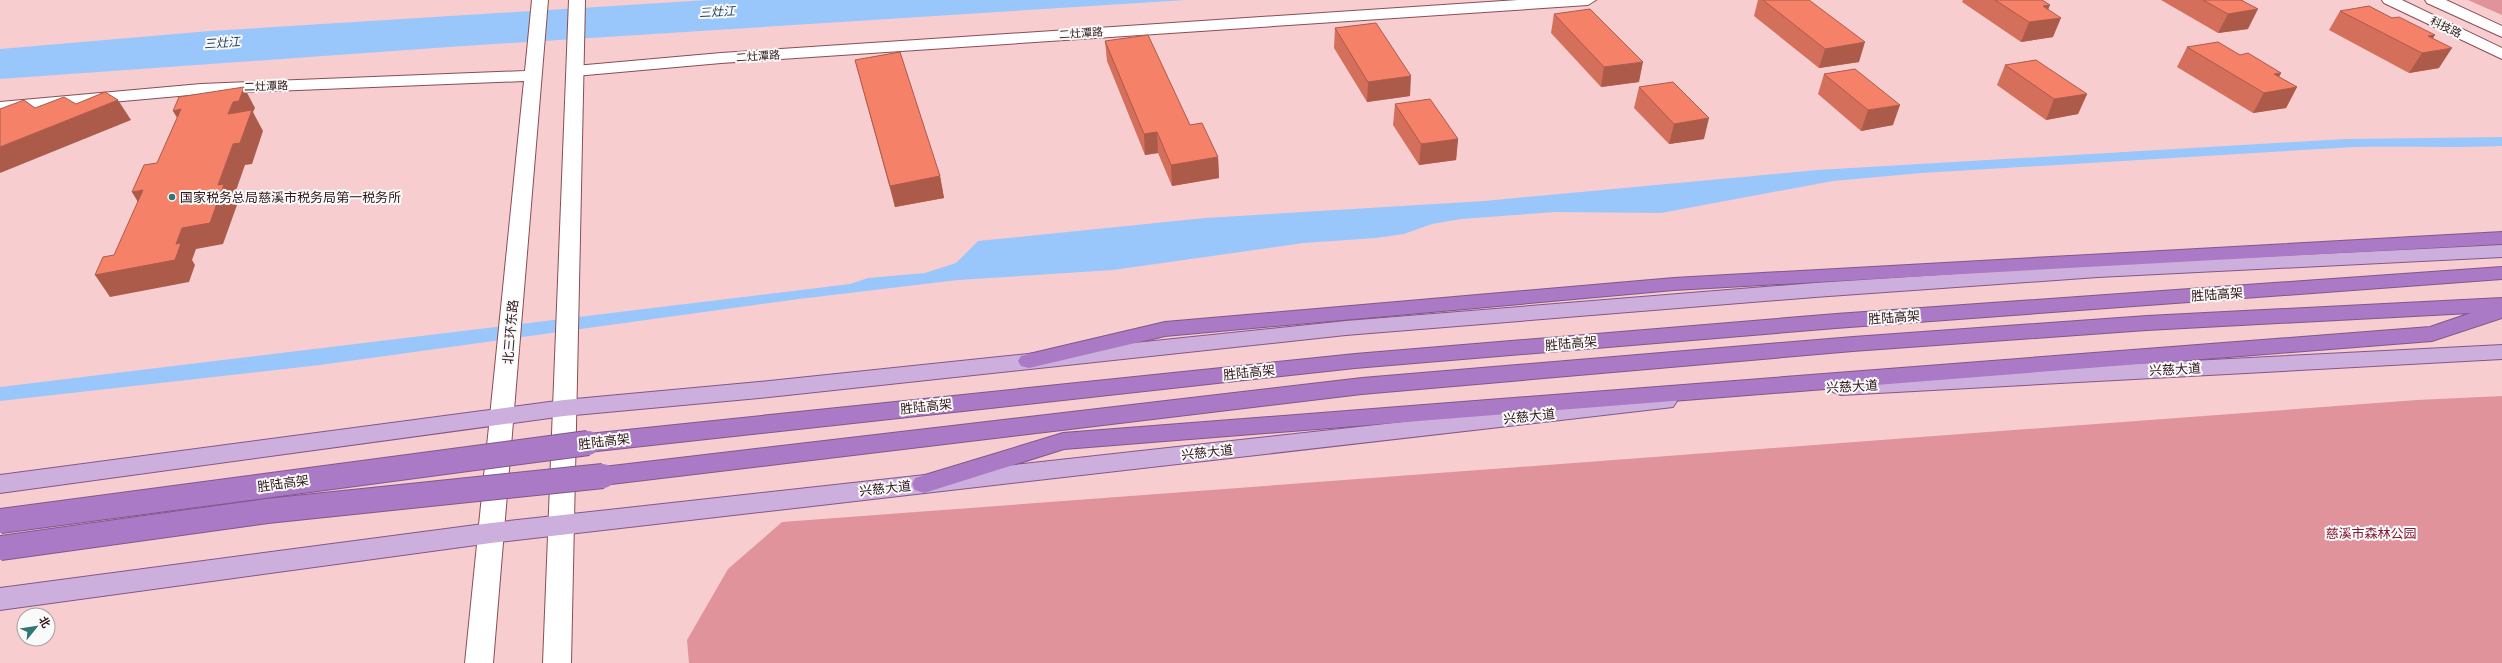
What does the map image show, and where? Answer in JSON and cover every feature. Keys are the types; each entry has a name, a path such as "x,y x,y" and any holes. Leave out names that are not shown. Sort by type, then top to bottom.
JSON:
{"highway":[{"path":"1029,361 1165,329 1674,284 2502,238"},
{"name":"胜陆高架","path":"0,521 588,443 1355,361 1836,320 2502,272"},
{"name":"胜陆高架","path":"0,548 267,511 546,483 1362,386 1861,343 2147,323 2502,305"},
{"path":"924,484 1063,441 2432,334 2502,311"}],"main road":[{"name":"北三环东路","path":"479,663 540,0"},
{"path":"557,663 560,525 578,0"},
{"name":"二灶潭路","path":"575,71 761,56 1588,0"},
{"name":"科技路","path":"2390,0 2502,54"},
{"name":"科技路","path":"2433,0 2502,32"},
{"name":"二灶潭路","path":"0,107 201,89 532,76"},
{"path":"0,484 564,408 759,390 1346,328 1815,290 2098,271 2502,251"},
{"name":"兴慈大道","path":"0,599 491,533 1739,392 2502,352"}],"green space":[{"path":"2468,0 2502,0 2502,15"},
{"name":"慈溪市森林公园","path":"2502,396 2502,663 689,663 687,640 728,569 782,522 2417,400"}],"water":[{"name":"三灶江","path":"708,0 1186,0 449,47 0,79 0,49 210,31"},
{"path":"2502,137 2502,146 2354,147 1922,173 1833,181 1661,213 1556,212 1461,219 1432,224 1404,234 1376,238 1304,243 1113,270 958,280 799,299 320,365 0,401 0,387 850,284 868,278 925,273 956,263 978,241 1205,218 1484,201 1817,170 2345,139"}],"building":[{"path":"1763,0 1809,0 1865,42 1825,49"},
{"path":"1995,0 2042,0 2050,5 2043,6 2061,18 2029,22"},
{"path":"2203,0 2241,0 2258,9 2228,14"},
{"path":"2369,6 2392,18 2399,17 2435,35 2428,36 2452,48 2422,53 2340,11"},
{"path":"1590,9 1643,62 1604,67 1554,14"},
{"path":"1376,23 1411,76 1368,82 1335,28"},
{"path":"1148,35 1190,125 1202,123 1218,157 1171,165 1157,132 1144,134 1105,41"},
{"path":"2218,42 2240,55 2248,53 2281,73 2274,74 2297,87 2264,93 2187,47"},
{"path":"900,52 940,176 890,186 855,60"},
{"path":"2036,60 2087,94 2054,99 2005,65"},
{"path":"1855,69 1900,105 1868,110 1824,74"},
{"path":"1673,82 1709,118 1674,124 1639,87"},
{"path":"244,87 239,101 233,102 228,114 252,110 240,143 233,144 218,185 224,184 210,223 182,228 176,244 181,243 175,260 95,275 103,257 114,255 143,190 132,192 144,165 157,163 181,109 173,111 179,97"},
{"path":"105,92 118,100 0,147 0,109 24,100 35,108 64,97 76,104"},
{"path":"1430,99 1458,139 1421,144 1395,104"}],"place":[{"name":"国家税务总局慈溪市税务局第一税务所","path":"172,197"}]}
